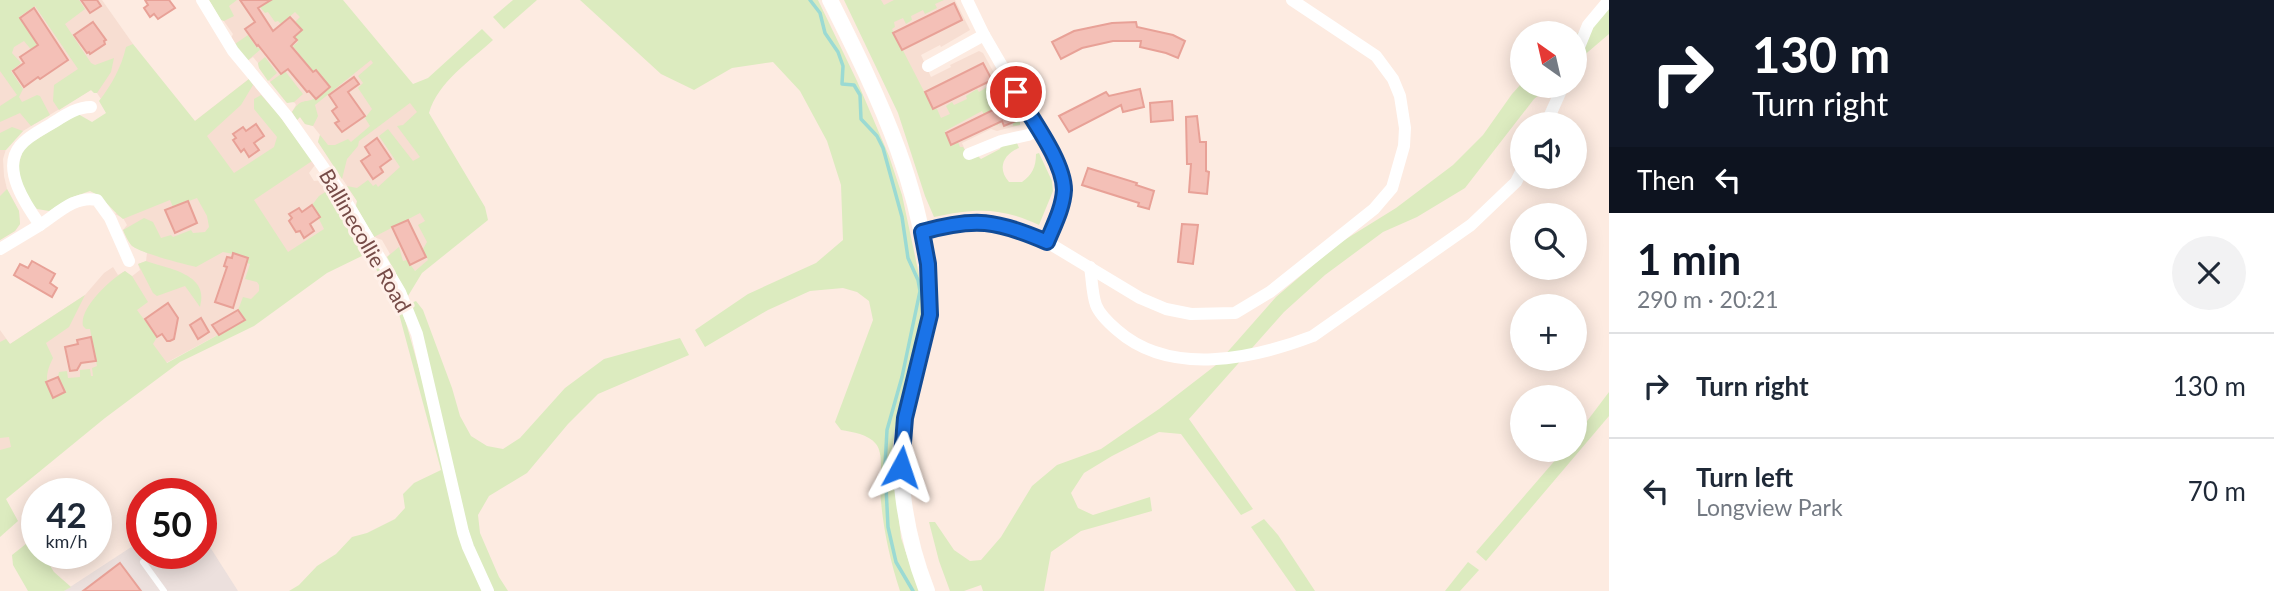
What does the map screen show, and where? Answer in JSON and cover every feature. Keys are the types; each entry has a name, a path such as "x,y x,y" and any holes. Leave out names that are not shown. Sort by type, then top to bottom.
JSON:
{"main road":[{"path":"830,0 864,67 890,129 909,184 928,264 930,315 905,418 901,467 907,522 927,591"}],"street":[{"name":"Ballinecollie Road","path":"202,0 233,51 287,116 340,191 400,292 417,334 463,532 488,591"},
{"path":"967,0 984,35 1059,164 1064,188 1059,212 1047,242"},
{"path":"922,232 972,222 988,222 1017,229 1047,242 1140,298 1166,309 1191,314 1235,313 1270,292 1374,209 1392,188 1404,146 1405,128 1400,96 1393,79 1376,56 1292,0"},
{"path":"1587,27 1609,0"},
{"path":"928,66 984,35"},
{"path":"40,225 17,186 12,164 14,155 25,140 57,120 75,110 91,107"},
{"path":"969,154 1039,130"},
{"path":"1090,267 1096,307 1133,344 1162,356 1212,360 1289,345 1313,336 1471,225 1510,188"},
{"path":"0,249 79,200 89,198 97,200 110,218 129,261"}],"lane":[{"path":"148,569 164,591"}],"shaded area":[{"path":"0,0 102,0 133,44 128,67 101,99 91,90 23,131 6,149 3,159 4,176 7,189 19,211 20,224 15,231 0,240"},
{"path":"209,0 333,0 414,100 475,224 415,271 387,257 390,254 382,240 374,237 356,206 357,201 318,142 320,135 300,117 297,120 292,112 295,103 287,103 253,57 246,62 231,38 233,34"},
{"path":"869,0 955,0 970,30 921,55 931,77 979,51 983,53 1020,120 1020,125 997,131 991,129 962,143 965,150 952,157"},
{"path":"249,79 315,165 309,173 314,181 324,180 343,208 260,312 166,363 0,491 0,330 10,344 85,295 104,273 113,267 118,275 125,271 131,277 140,270 138,264 146,261 147,253 132,246 123,230 127,225 123,218 115,214 214,146 195,121"},
{"path":"126,550 126,569 217,569 217,558 238,591 64,591 98,569 112,569 112,560"}],"green space":[{"path":"0,0 79,0 85,9 65,24 91,63 95,65 114,58 111,72 97,93 91,90 59,110 53,101 54,85 78,69 35,6 19,17 40,49 34,53 24,41 14,47 12,53 21,63 11,71 23,89 19,97 22,102 40,96 50,115 31,126 20,113 0,122 0,106 17,95 0,71"},
{"path":"209,0 237,0 229,6 234,16 221,20"},
{"path":"271,0 343,0 413,84 428,78 482,29 493,40 447,82 429,113 485,207 488,220 422,273 408,296 387,257 399,247 403,261 407,260 415,271 428,260 423,249 427,242 418,225 425,221 420,213 374,237 347,186 357,188 368,180 378,187 400,167 379,136 388,129 413,161 420,157 397,126 403,125 417,112 410,103 359,141 347,159 342,179 318,142 320,135 328,145 348,139 351,142 370,126 365,118 372,109 358,88 363,83 358,76 373,63 371,60 315,105 318,116 313,126 305,124 300,117 297,120 292,112 298,104 318,97 330,87 316,70 313,72 293,46 298,42 294,37 295,22 300,17 295,12 281,24 275,22 268,12 265,13 260,7"},
{"path":"513,0 537,0 504,29 493,17"},
{"path":"580,0 818,0 889,156 902,195 921,284 921,318 897,416 892,452 901,538 919,591 900,591 896,578 882,514 881,459 878,448 869,438 841,430 835,422 873,320 869,301 857,292 843,288 810,291 768,310 705,347 695,330 748,294 816,263 843,240 841,185 827,141 800,91 773,62 732,68 694,90 661,74"},
{"path":"844,0 881,0 884,5 894,0 944,0 935,4 937,8 925,14 923,10 911,16 912,20 906,24 903,18 894,22 895,27 892,29 933,109 937,109 941,118 950,114 946,106 967,99 966,96 977,89 979,92 997,79 1020,120 1020,125 1013,126 1016,120 1005,101 993,108 998,125 990,126 982,111 945,131 951,145 958,142 971,159 978,156 981,159 1000,149 1001,145 1017,143 1019,148 1009,154 1004,162 1003,172 1009,182 1022,182 1033,170 1036,154 1039,153 1052,181 1053,191 1039,225 1012,215 988,211 934,217 898,113"},
{"path":"1604,0 1609,0 1609,34 1587,53 1587,22"},
{"path":"248,35 256,47 261,49 246,62 235,44"},
{"path":"133,44 195,121 249,79 253,85 241,105 207,136 234,173 274,147 277,137 254,109 254,99 261,95 278,114 312,161 254,200 288,252 324,229 312,205 330,189 368,252 375,254 406,323 482,591 289,591 299,585 317,566 336,554 352,537 367,533 395,519 405,508 403,494 414,483 441,470 399,314 368,253 327,273 254,326 180,362 32,478 21,478 21,487 6,499 18,521 0,537 0,450 11,447 9,437 0,438 0,342 6,339 10,344 85,295 69,327 46,343 53,358 47,378 53,398 65,392 58,377 59,372 67,371 68,378 80,377 80,370 90,369 93,376 92,368 97,366 90,329 83,326 83,319 97,295 125,271 132,276 148,302 137,310 157,337 153,344 167,363 245,320 238,310 243,297 251,299 259,291 257,282 245,279 250,264 247,263 248,257 223,252 196,267 152,255 130,243 123,230 144,218 153,222 161,238 171,235 173,237 191,230 193,233 205,232 209,227 207,216 197,198 173,207 170,200 123,219 90,191 70,198 49,211 37,209 33,205 20,180 18,166 24,147 78,114 92,122 106,113 99,101 116,76 126,47"},
{"path":"265,57 277,73 268,81 258,63"},
{"path":"285,71 303,94 294,102 287,103 270,82"},
{"path":"1510,97 1535,98 1524,112 1510,112 1510,130 1465,188 1417,217 1383,232 1325,275 1284,312 1189,419 1253,509 1241,515 1181,434 1159,432 1084,473 1071,493 1078,508 1093,515 1150,497 1152,511 1081,531 1051,552 1044,591 983,591 981,585 964,591 950,591 929,522 935,522 954,550 970,561 981,560 1001,537 1032,486 1057,465 1101,449 1216,365 1276,297 1338,244 1396,208 1453,165 1483,135"},
{"path":"12,127 23,131 6,150 0,150 0,133"},
{"path":"7,189 19,211 20,224 15,231 0,240 0,196"},
{"path":"146,261 176,270 193,280 199,287 200,307 185,286 157,296 153,293 138,264"},
{"path":"416,301 423,310 460,416 471,436 487,446 503,449 520,438 565,388 604,359 680,338 689,355 598,394 568,424 527,473 489,496 478,515 480,533 508,591 494,591 471,544 411,303"},
{"path":"1609,392 1609,416 1587,442 1587,421"},
{"path":"1554,462 1570,462 1486,561 1476,552"},
{"path":"1264,519 1278,535 1315,591 1296,591 1251,527"},
{"path":"21,548 21,569 52,569 71,587 64,591 28,591 13,565 12,555"},
{"path":"1468,562 1479,570 1460,591 1445,591"}],"building":[{"path":"81,0 97,0 101,6 90,13"},
{"path":"145,0 169,0 175,8 158,19 154,14 150,17 144,8 148,5"},
{"path":"240,0 271,0 258,8 273,31 290,17 302,30 294,37 297,40 291,46 330,87 316,99 288,69 281,74 245,29 255,22"},
{"path":"954,3 962,20 902,50 893,33"},
{"path":"34,8 68,60 24,87 13,71 24,63 20,57 38,45 20,18"},
{"path":"93,22 106,40 105,44 90,54 74,35"},
{"path":"1136,22 1137,27 1173,35 1185,41 1178,58 1140,47 1141,41 1113,41 1082,48 1061,59 1052,42 1074,31 1112,23"},
{"path":"983,63 992,80 933,109 925,92"},
{"path":"354,77 359,84 348,92 365,116 342,132 335,123 339,121 332,111 337,107 329,95"},
{"path":"1140,89 1144,107 1123,112 1121,105 1069,132 1059,116 1106,92 1109,96"},
{"path":"1172,101 1173,120 1151,122 1150,103"},
{"path":"1007,103 1016,121 1004,126 1002,121 951,145 946,133"},
{"path":"1197,116 1200,142 1206,142 1206,171 1209,172 1207,194 1189,192 1191,164 1187,164 1186,117"},
{"path":"256,124 264,136 254,143 259,150 249,157 244,149 241,152 233,140 236,138 233,134 243,127 246,131"},
{"path":"377,138 391,159 380,167 383,172 373,179 361,161 370,155 365,147"},
{"path":"1088,168 1154,191 1149,209 1138,206 1139,203 1082,185"},
{"path":"188,201 197,223 175,233 165,210"},
{"path":"312,205 320,217 310,224 314,231 304,238 289,221 292,218 289,214 299,208 302,212"},
{"path":"408,220 426,257 410,265 392,227"},
{"path":"1182,224 1198,225 1193,264 1178,262"},
{"path":"233,253 248,258 233,308 215,302 227,267 224,266 227,257 232,258"},
{"path":"32,261 55,274 50,283 57,288 52,297 14,275 20,264 28,268"},
{"path":"168,303 178,318 174,339 170,341 162,334 157,337 145,319"},
{"path":"238,310 245,320 219,335 212,325"},
{"path":"201,318 209,332 198,339 190,325"},
{"path":"91,337 96,361 81,363 77,370 70,371 65,347 78,344 77,340"},
{"path":"58,377 65,392 53,398 46,382"},
{"path":"120,563 141,591 83,591"}],"waterway":[{"path":"810,0 820,13 825,33 838,52 843,66 842,84 854,85 860,95 861,119 877,136 883,148 902,217 908,258 920,291 902,377 887,430 885,466 888,527 896,562 913,591"}],"route":[{"path":"901,467 905,418 930,315 928,264 922,232 972,222 988,222 1004,224 1047,242 1063,200 1064,188 1059,164 1016,92"}]}
